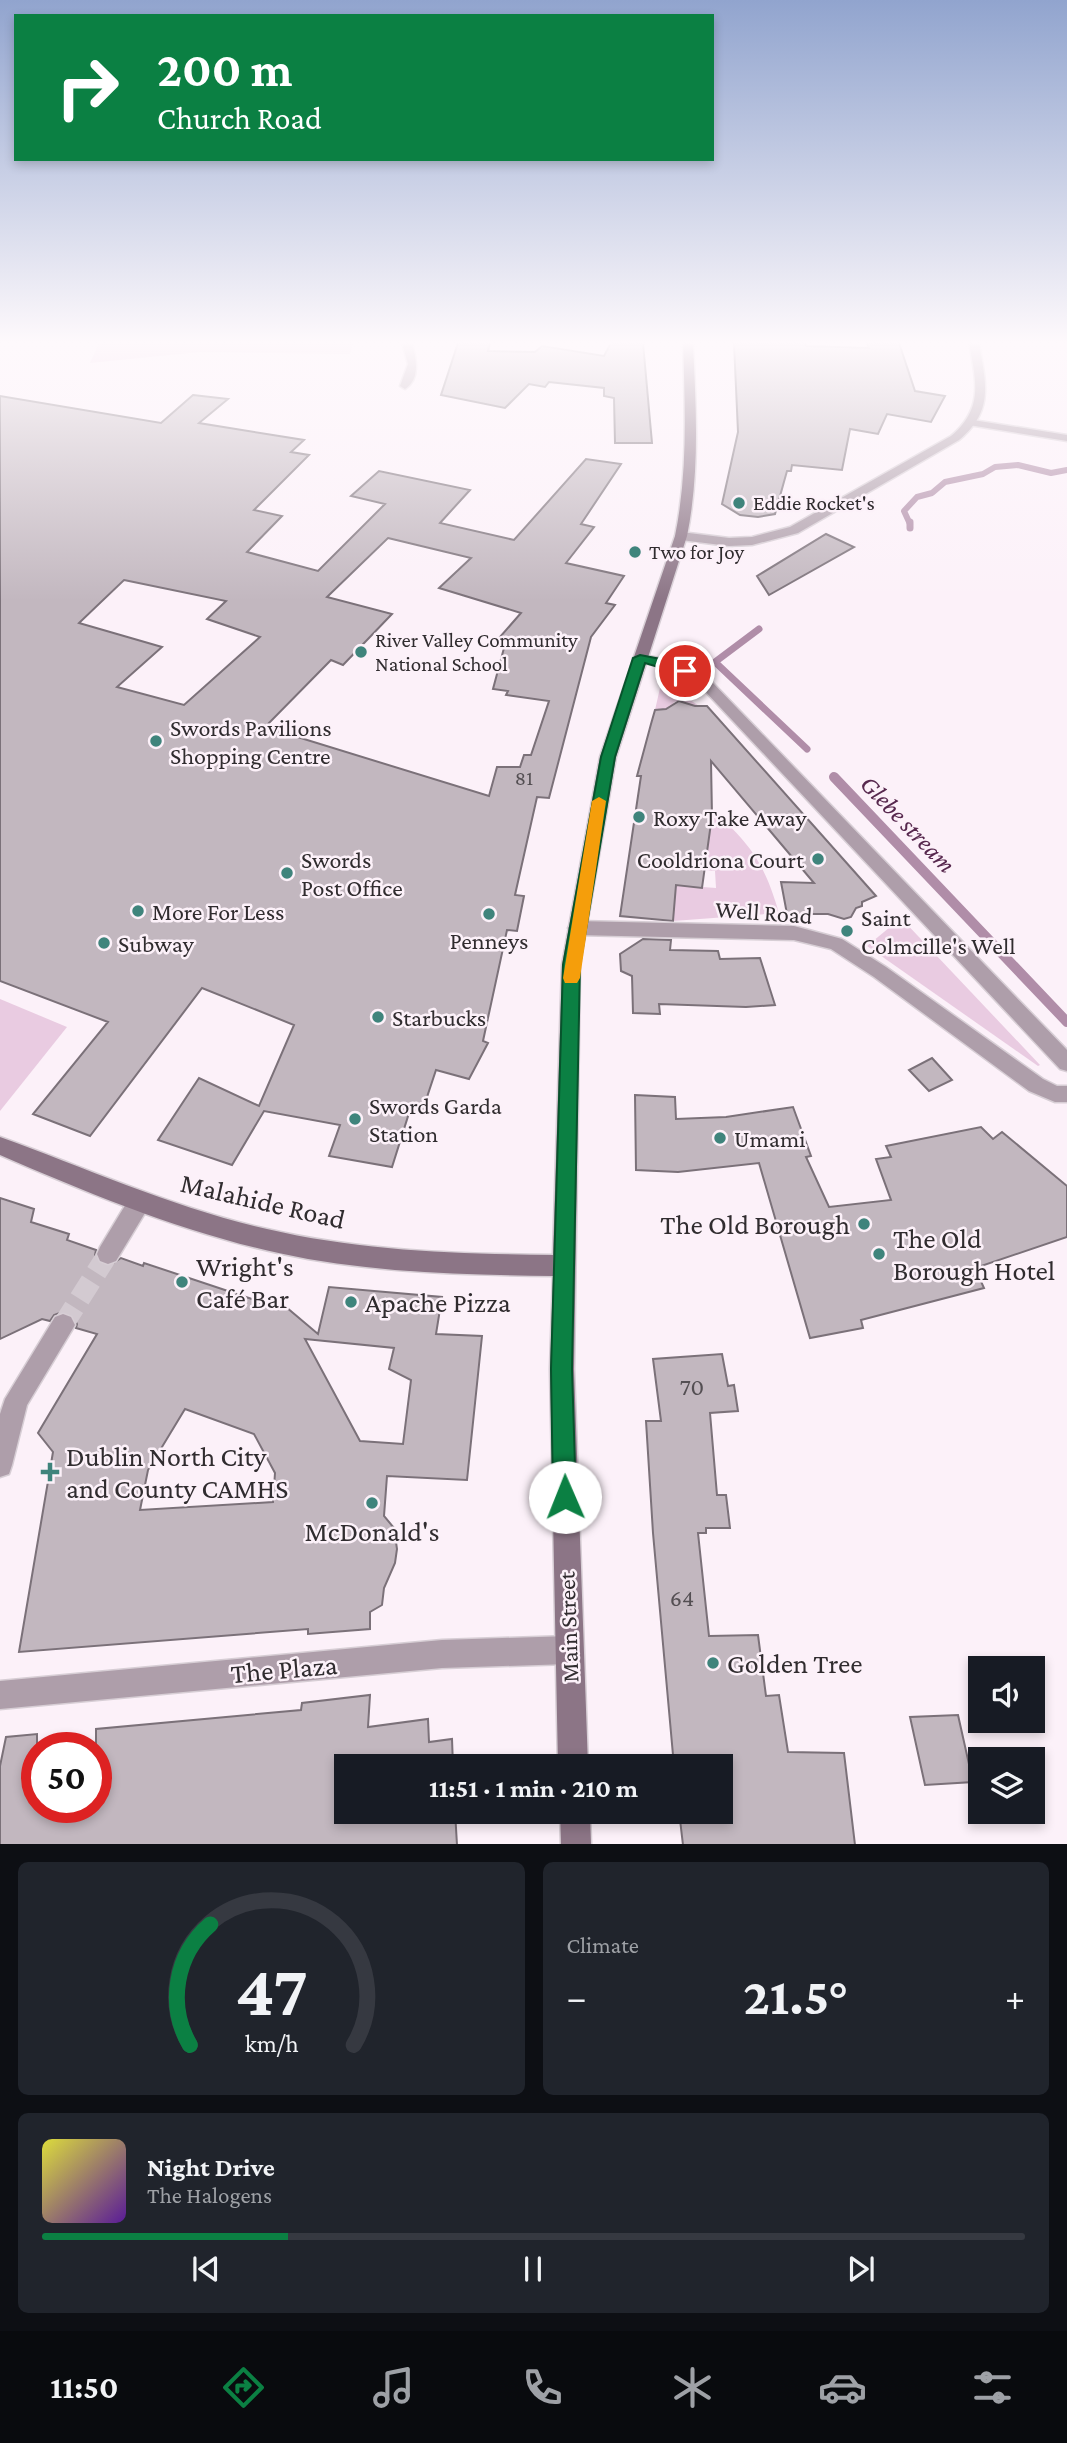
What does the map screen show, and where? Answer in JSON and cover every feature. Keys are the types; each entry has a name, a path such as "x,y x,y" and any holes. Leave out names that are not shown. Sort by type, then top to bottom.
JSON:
{"main road":[{"name":"Main Street","path":"573,1754 562,1369 572,965 608,757 681,536 691,475 693,429"},
{"name":"Malahide Road","path":"0,1146 140,1201 229,1230 307,1248 455,1264 565,1266"},
{"path":"575,1824 576,1844"}],"street":[{"path":"681,536 729,542 752,541 794,530 955,439 966,429"},
{"path":"1011,429 1067,438"},
{"path":"640,658 667,664 707,685 1067,1063"},
{"name":"Well Road","path":"577,928 793,933 826,941 860,958 1047,1092 1067,1094"},
{"path":"108,1254 140,1201"},
{"path":"0,1465 6,1433 18,1399 63,1325"},
{"name":"The Plaza","path":"0,1695 442,1654 569,1650"}],"shaded area":[{"path":"670,686 699,706 674,702 670,709 655,710 660,688"},
{"path":"712,809 737,833 754,855 768,880 779,913 673,921 676,885 716,888 715,871 705,870"},
{"path":"901,918 1040,1065 867,946"},
{"path":"0,999 67,1027 0,1111"}],"building":[{"name":"Swords Pavilions Shopping Centre","path":"0,429 236,429 304,440 291,452 309,455 254,510 282,516 247,552 318,571 385,504 351,496 379,471 470,490 440,523 514,540 586,459 621,464 581,524 594,527 566,563 624,576 606,603 615,605 591,637 549,798 537,797 515,895 524,896 517,931 507,930 483,1041 488,1043 469,1079 436,1070 422,1112 410,1110 392,1167 329,1156 340,1125 264,1111 232,1165 158,1140 199,1078 259,1106 294,1025 202,988 90,1136 33,1114 108,1022 0,981","holes":["388,538 471,558 439,588 521,613 493,645 504,648 493,689 508,691 506,695 549,701 531,755 524,755 520,767 497,767 489,796 265,727 331,660 343,665 392,614 327,597","124,580 226,601 207,619 260,637 184,705 117,687 162,647 79,623"]},
{"path":"615,429 651,429 652,443 615,443"},
{"path":"738,429 850,429 842,470 792,465 791,471 787,471 775,514 758,517 740,515 722,504"},
{"path":"850,429 880,429 878,434"},
{"path":"826,534 854,547 769,595 757,576"},
{"path":"679,701 695,706 707,706 876,896 862,902 862,906 856,908 851,917 844,919 828,914 787,914 781,882 814,883 711,761 712,816 702,888 676,885 673,921 620,916 641,776 637,776 651,724 655,710 666,709"},
{"path":"643,939 671,940 670,950 718,951 720,959 760,958 775,1005 746,1007 659,1004 660,1014 633,1013 632,976 621,971 620,954"},
{"path":"932,1058 952,1080 929,1091 909,1070"},
{"path":"635,1095 675,1097 676,1119 726,1117 793,1107 811,1156 806,1157 829,1207 891,1200 876,1159 891,1157 886,1146 981,1127 993,1139 1002,1132 1067,1186 1067,1237 975,1268 984,1288 861,1320 863,1328 810,1338 759,1163 678,1172 636,1170"},
{"path":"0,1198 34,1209 31,1222 69,1234 67,1240 96,1250 99,1263 109,1266 121,1258 143,1266 144,1263 273,1306 286,1307 318,1334 329,1287 442,1297 436,1334 482,1336 467,1480 387,1476 384,1516 394,1528 397,1549 395,1563 384,1588 382,1605 370,1612 370,1629 308,1634 308,1629 19,1652 53,1452 38,1433 97,1334 76,1328 73,1316 62,1312 54,1315 50,1321 42,1319 0,1339","holes":["305,1339 394,1348 389,1369 411,1380 403,1444 360,1441","185,1409 254,1434 275,1473 273,1502 140,1510 148,1470"]},
{"path":"722,1354 728,1386 734,1385 738,1411 710,1413 717,1495 726,1495 730,1528 706,1528 706,1533 698,1533 709,1636 758,1635 766,1696 779,1695 788,1752 844,1753 855,1844 683,1844 681,1824 733,1824 733,1754 673,1754 646,1421 661,1421 653,1359"},
{"path":"370,1695 368,1727 428,1719 429,1742 452,1739 453,1754 334,1754 334,1824 456,1824 457,1844 0,1844 0,1766 6,1737 21,1736 21,1823 112,1823 112,1732 96,1732 96,1729 301,1710 302,1703"},
{"path":"958,1715 968,1760 968,1782 925,1785 910,1717"}],"waterway":[{"name":"Glebe stream","path":"910,524 904,511 917,497 932,493 945,482 983,474 995,467 1018,465 1051,473 1067,470"},
{"name":"Glebe stream","path":"759,629 715,662 807,749"},
{"name":"Glebe stream","path":"834,777 1067,1022"}],"tunnel":[{"path":"63,1325 108,1254"}],"slow traffic":[{"path":"571,978 599,801"}],"place":[{"name":"Eddie Rocket's","path":"739,503"},
{"name":"Two for Joy","path":"635,552"},
{"name":"River Valley Community National School","path":"361,652"},
{"name":"Swords Pavilions Shopping Centre","path":"156,741"},
{"name":"Roxy Take Away","path":"639,817"},
{"name":"Cooldriona Court","path":"818,859"},
{"name":"Swords Post Office","path":"287,873"},
{"name":"More For Less","path":"138,911"},
{"name":"Penneys","path":"489,914"},
{"name":"Saint Colmcille's Well","path":"847,931"},
{"name":"Subway","path":"104,943"},
{"name":"Starbucks","path":"378,1017"},
{"name":"Swords Garda Station","path":"355,1119"},
{"name":"Umami","path":"720,1138"},
{"name":"The Old Borough","path":"864,1224"},
{"name":"The Old Borough Hotel","path":"879,1254"},
{"name":"Wright's Café Bar","path":"182,1282"},
{"name":"Apache Pizza","path":"351,1302"},
{"name":"Dublin North City and County CAMHS","path":"50,1472"},
{"name":"McDonald's","path":"372,1503"},
{"name":"Golden Tree","path":"713,1663"}],"route":[{"path":"565,1497 562,1369 572,965 608,757 640,658 685,671"}]}
